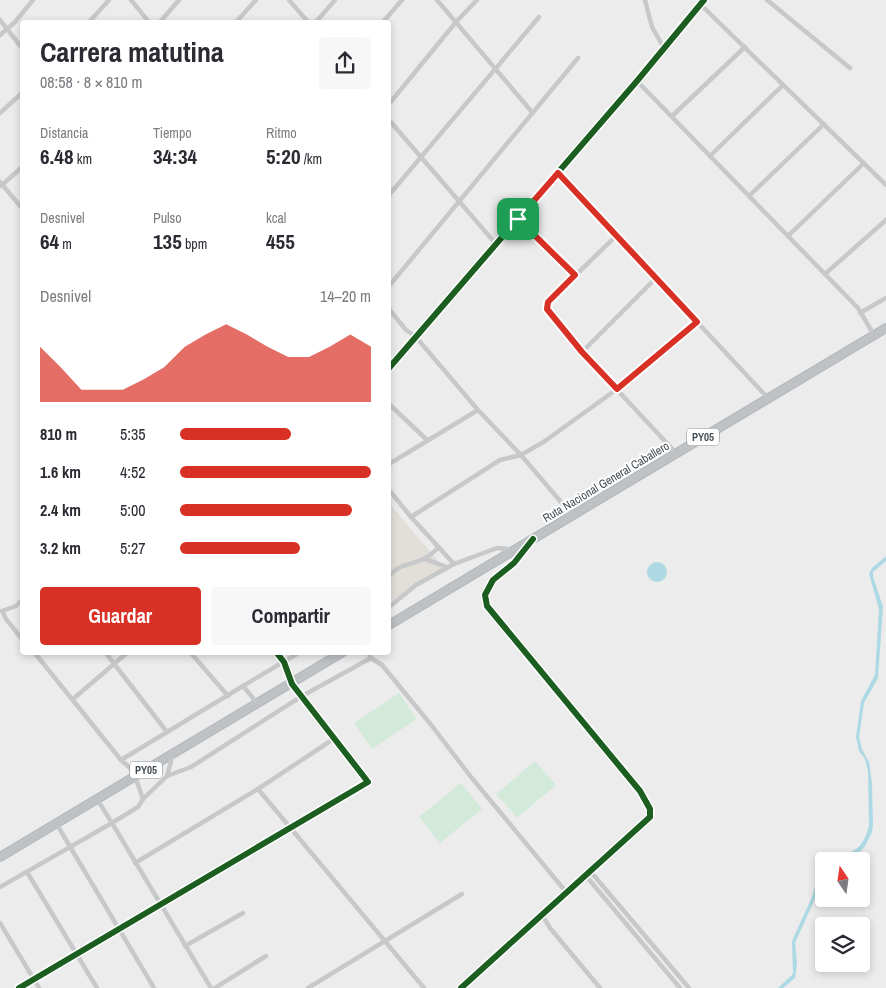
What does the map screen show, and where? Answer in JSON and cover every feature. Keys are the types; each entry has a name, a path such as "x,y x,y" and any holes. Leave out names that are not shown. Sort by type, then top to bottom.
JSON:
{"highway":[{"name":"Ruta Nacional General Caballero","path":"391,624 886,328"},
{"name":"PY05","path":"0,857 338,655"}],"street":[{"path":"0,35 15,22 33,0"},
{"path":"91,20 109,0"},
{"path":"131,0 147,20"},
{"path":"162,20 178,0"},
{"path":"238,20 256,0"},
{"path":"289,0 306,20"},
{"path":"318,20 335,0"},
{"path":"385,20 402,0"},
{"path":"437,0 532,112"},
{"path":"391,102 476,0"},
{"path":"645,0 652,27 664,48"},
{"path":"767,0 850,68"},
{"path":"391,366 637,81 702,2 783,85 886,185"},
{"path":"391,193 539,17"},
{"path":"0,20 20,45"},
{"path":"672,116 745,47"},
{"path":"391,284 578,58"},
{"path":"637,81 858,308 874,335"},
{"path":"710,156 783,85"},
{"path":"0,113 20,95"},
{"path":"391,122 496,244"},
{"path":"749,196 824,124"},
{"path":"788,236 864,163"},
{"path":"20,169 1,184 20,206"},
{"path":"558,173 768,398"},
{"path":"518,219 575,275"},
{"path":"825,274 886,220"},
{"path":"616,236 548,302 547,309 582,352 676,453"},
{"path":"582,352 656,278"},
{"path":"860,313 886,298"},
{"path":"391,312 406,330 415,336 572,515"},
{"path":"411,517 500,460 521,455 545,441 617,389 697,322"},
{"path":"391,406 427,440"},
{"path":"391,463 478,410"},
{"path":"391,492 454,564"},
{"path":"461,988 650,817 650,809 640,792 487,606 484,595 493,580 514,563 533,539"},
{"path":"391,574 402,565 425,559 438,548"},
{"path":"391,605 416,585 447,567 497,548 516,550"},
{"path":"425,559 447,567"},
{"path":"20,602 16,606 1,611 20,636"},
{"path":"36,655 136,776 143,799"},
{"path":"107,655 167,732"},
{"path":"73,699 124,655"},
{"path":"193,655 228,696"},
{"path":"19,988 368,782 292,684 284,662 278,655"},
{"path":"121,760 295,655"},
{"path":"370,655 382,665 567,893"},
{"path":"0,887 138,807 143,799 167,776 190,767 302,696 371,658"},
{"path":"243,686 253,698 255,706"},
{"path":"135,863 258,789 335,738"},
{"path":"167,776 173,754"},
{"path":"258,789 424,988"},
{"path":"97,799 185,946 213,988 266,956"},
{"path":"56,824 154,988"},
{"path":"27,872 97,988"},
{"path":"590,872 690,988"},
{"path":"586,876 680,988"},
{"path":"308,988 462,894"},
{"path":"185,946 243,913"},
{"path":"542,916 600,988"},
{"path":"0,923 39,988"}],"shaded area":[{"path":"391,505 445,569 391,601"}],"green space":[{"path":"399,693 417,719 372,749 354,723"},
{"path":"535,761 556,785 517,818 496,794"},
{"path":"461,783 482,809 440,843 419,817"}],"water":[{"path":"886,556 886,561 873,572 883,607 878,678 864,703 859,737 862,749 869,762 872,783 873,825 872,832 861,851 851,852 859,847 869,826 868,771 865,759 859,751 856,737 861,701 875,675 879,609 869,574 872,568"},
{"path":"657,562 664,565 667,572 664,579 657,582 650,579 647,572 650,565"},
{"path":"815,886 814,901 795,943 797,963 795,978 783,988 778,988 793,974 792,941"}],"cycle path":[{"path":"391,366 637,81 704,0"},
{"path":"461,988 650,817 650,809 640,791 487,606 485,595 493,580 514,563 533,539"},
{"path":"19,988 368,782 292,684 284,662 278,655"}],"route":[{"path":"558,173 697,322 617,389 582,352 547,309 548,302 575,275 518,219 558,173"}]}
